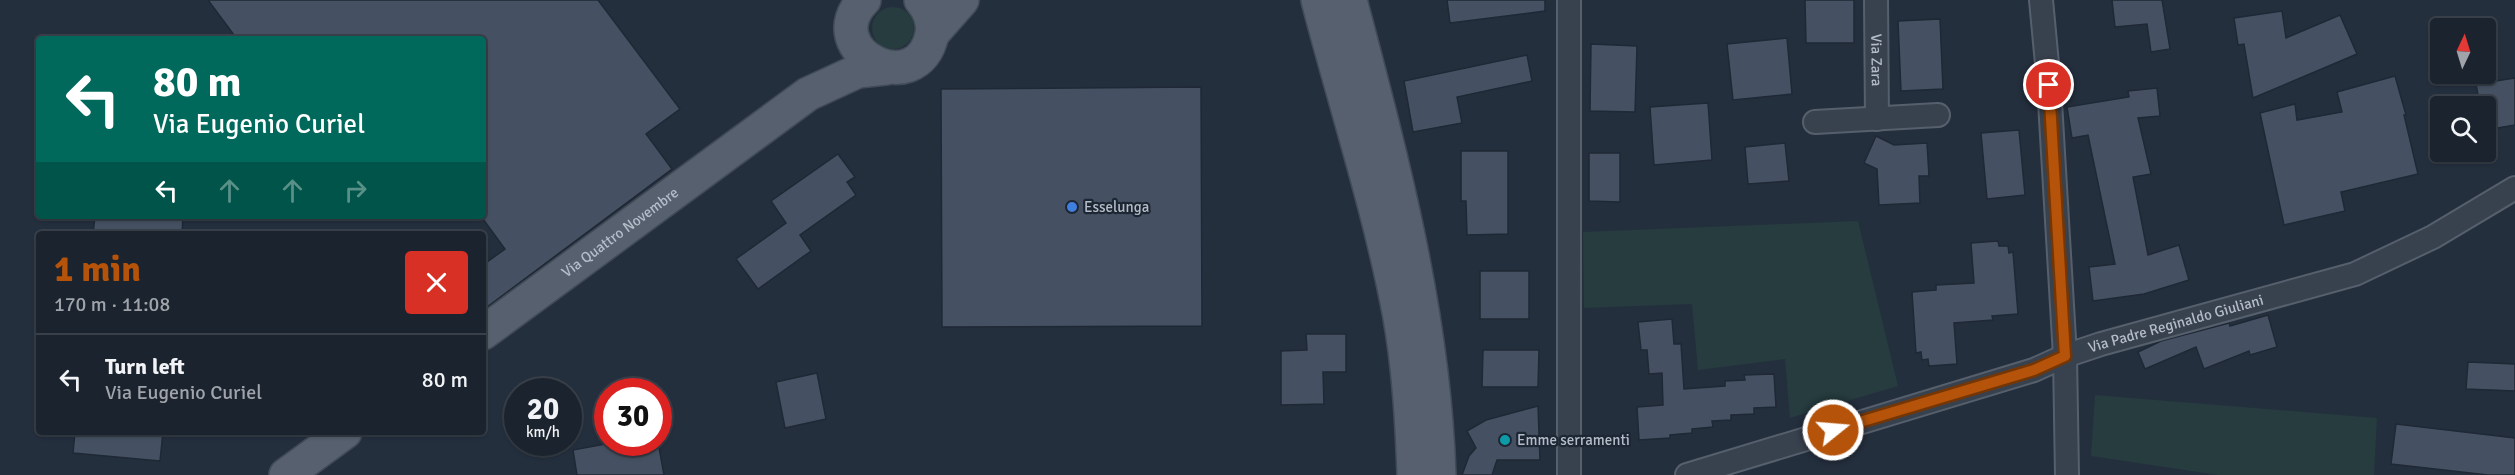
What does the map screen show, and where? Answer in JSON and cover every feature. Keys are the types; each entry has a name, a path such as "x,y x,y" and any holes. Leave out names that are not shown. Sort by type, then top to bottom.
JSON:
{"main road":[{"path":"864,0 853,17 852,31 855,44 862,55 886,68"},
{"path":"808,94 858,71 900,68 912,63 923,54 930,43 932,34 931,18 926,5 921,0"},
{"path":"932,34 962,0"},
{"path":"1318,0 1382,238 1399,315 1411,402 1414,475"},
{"path":"1350,0 1384,132 1414,265 1432,391 1439,475"},
{"path":"808,94 852,31"},
{"name":"Via Quattro Novembre","path":"486,331 808,94"},
{"path":"286,475 341,435"}],"street":[{"path":"1569,0 1569,475"},
{"name":"Via Zara","path":"1876,0 1877,119"},
{"path":"2041,0 2049,85 2065,356 2067,475"},
{"path":"1815,122 1938,115"},
{"name":"Via Padre Reginaldo Giuliani","path":"1687,475 2034,370 2065,356 2355,274 2433,237 2515,188"}],"green space":[{"path":"893,7 908,13 914,28 908,43 893,49 878,43 872,28 878,13"},
{"path":"1858,221 1898,386 1790,418 1785,359 1698,370 1692,304 1584,308 1583,232"},
{"path":"2095,395 2377,418 2374,475 2218,475 2091,456"}],"building":[{"path":"208,0 598,0 680,109 646,134 672,169 486,308 486,263 505,249 483,219 486,219 486,36 235,36"},
{"path":"1447,0 1545,0 1545,11 1450,23"},
{"path":"1805,0 1854,0 1854,43 1806,43"},
{"path":"2112,0 2162,0 2170,49 2151,52 2147,24 2115,27"},
{"path":"2282,11 2286,38 2340,15 2357,54 2253,98 2244,44 2238,45 2234,18"},
{"path":"1940,19 1943,89 1901,91 1898,21"},
{"path":"1787,38 1792,94 1733,100 1727,44"},
{"path":"1591,44 1637,46 1635,112 1590,111"},
{"path":"1527,55 1532,81 1457,97 1462,123 1413,132 1404,81"},
{"path":"2395,76 2418,174 2341,192 2345,211 2284,225 2260,113 2295,104 2297,120 2342,112 2337,92"},
{"path":"2515,78 2515,125 2496,128 2496,96 2478,96 2476,84 2496,84 2496,81"},
{"name":"Esselunga","path":"1201,87 1202,326 942,327 941,89"},
{"path":"2157,88 2160,116 2138,118 2151,174 2133,177 2148,255 2179,245 2189,280 2144,294 2093,301 2089,267 2115,264 2088,135 2072,138 2067,107 2129,97 2128,91"},
{"path":"1708,103 1712,160 1654,165 1650,107"},
{"path":"2019,130 2025,195 1987,199 1981,133"},
{"path":"1876,136 1894,145 1927,143 1929,176 1919,176 1920,203 1879,205 1877,169 1864,163"},
{"path":"1785,143 1789,181 1748,184 1745,147"},
{"path":"1461,151 1508,151 1508,234 1467,235 1466,201 1461,201"},
{"path":"1589,153 1620,153 1620,202 1589,201"},
{"path":"838,154 855,177 847,182 856,195 800,235 811,251 758,289 736,259 786,223 771,201"},
{"path":"95,219 183,219 182,231 93,231"},
{"path":"1998,241 1999,246 2008,246 2009,253 2013,252 2018,314 1992,316 1993,320 1954,323 1957,364 1929,366 1928,359 1922,360 1921,352 1916,353 1912,292 1936,290 1936,285 1974,283 1971,243"},
{"path":"1480,271 1529,271 1529,319 1480,319"},
{"path":"2268,315 2277,347 2250,355 2249,351 2204,369 2196,347 2145,369 2138,352 2161,341"},
{"path":"1672,319 1674,344 1681,344 1684,389 1725,386 1725,381 1745,380 1744,375 1774,374 1776,407 1754,408 1754,414 1731,415 1731,420 1712,421 1713,427 1692,429 1692,433 1670,435 1670,438 1639,440 1637,407 1663,405 1662,373 1649,374 1647,350 1641,350 1638,322"},
{"path":"1306,334 1346,334 1346,372 1323,372 1324,404 1281,405 1281,351 1307,350"},
{"path":"1483,350 1539,350 1538,387 1482,387"},
{"path":"2468,362 2515,364 2515,391 2466,389"},
{"path":"817,373 826,419 785,428 776,382"},
{"name":"Emme serramenti","path":"1538,406 1540,460 1497,460 1492,475 1462,475 1469,456 1476,448 1467,431 1486,420"},
{"path":"2396,424 2515,438 2515,475 2488,475 2391,464"},
{"path":"75,435 163,435 160,461 73,453"},
{"path":"594,446 594,456 661,456 664,475 577,475 574,456 582,456 582,448"}],"place":[{"name":"Esselunga","path":"1072,207"},
{"name":"Emme serramenti","path":"1505,440"}],"route":[{"path":"1833,430 2034,370 2065,356 2049,85"}]}
